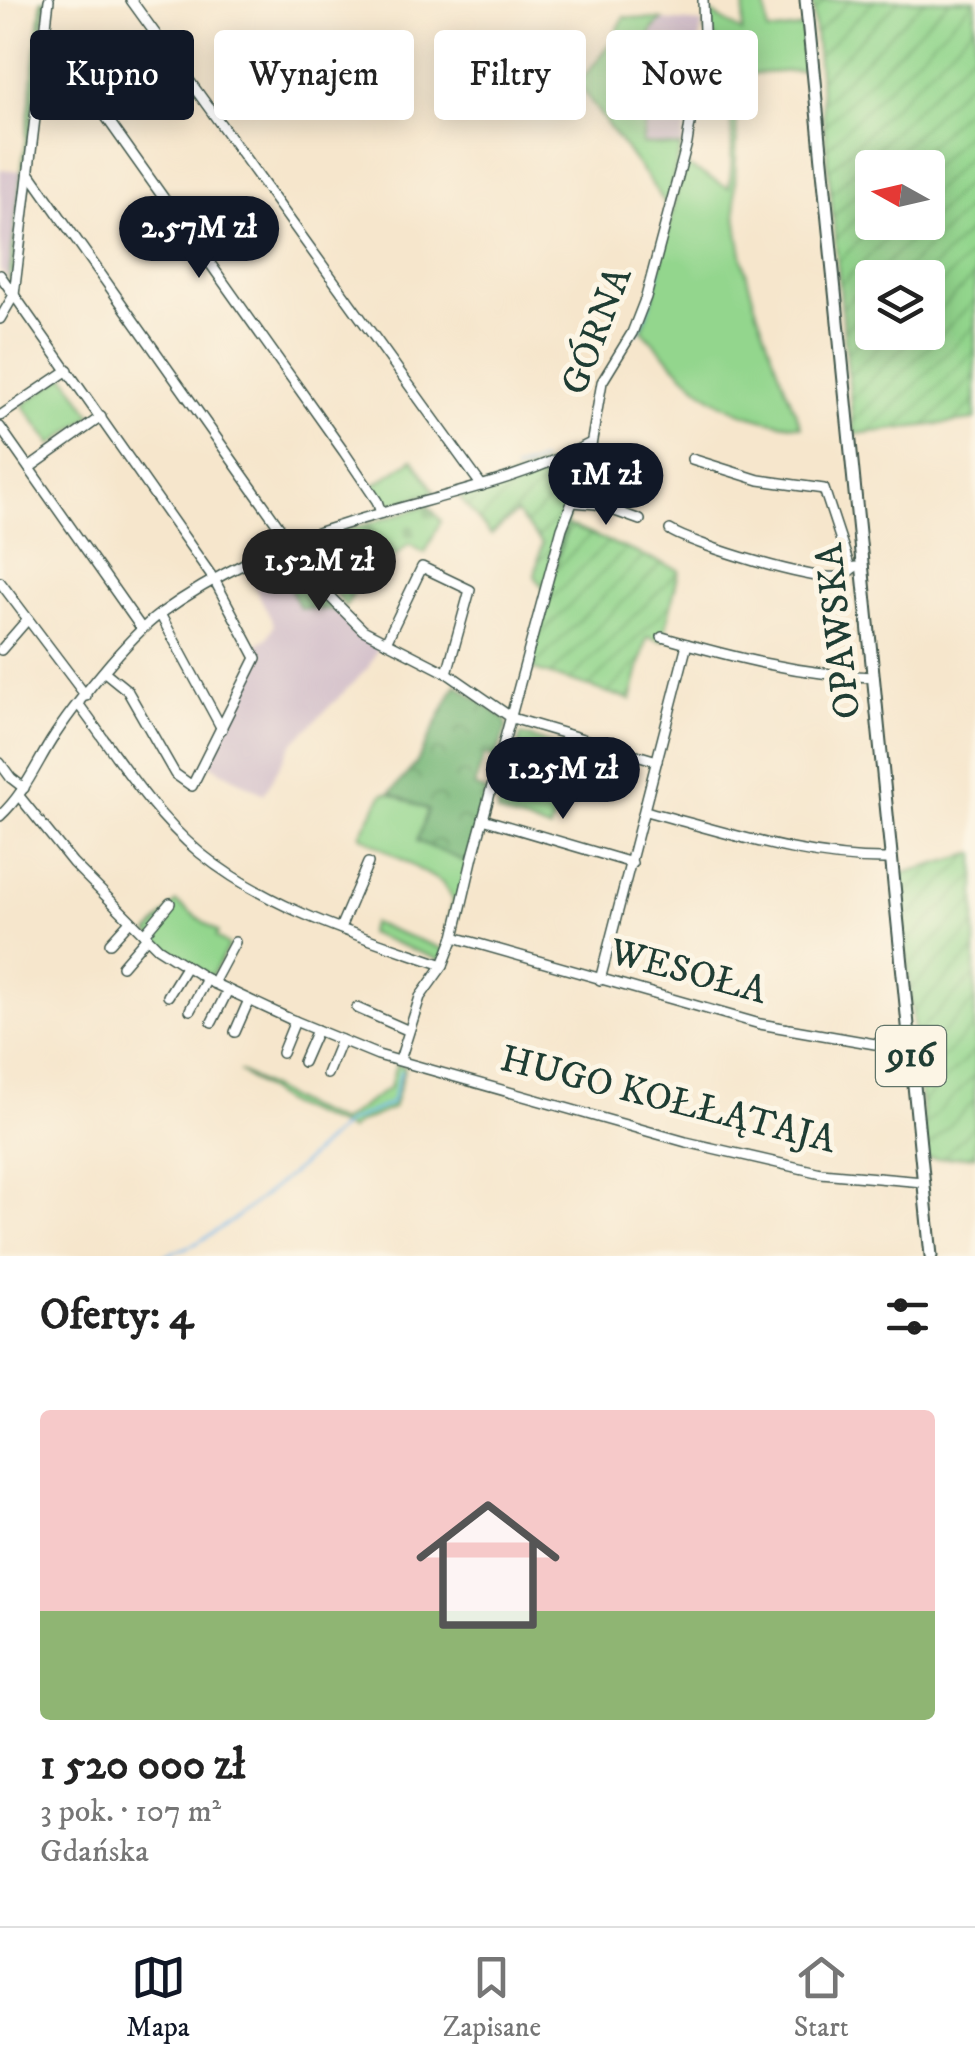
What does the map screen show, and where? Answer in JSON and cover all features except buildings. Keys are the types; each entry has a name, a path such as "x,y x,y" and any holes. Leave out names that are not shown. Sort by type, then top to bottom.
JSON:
{"main road":[{"name":"OPAWSKA","path":"806,0 856,566 874,677 931,1256"}],"street":[{"path":"46,30 49,0"},
{"path":"131,0 482,486"},
{"name":"GÓRNA","path":"0,816 21,792 82,701 142,629 160,614 291,543 381,513 482,486 590,443 602,382 640,315 670,210 690,125 704,32 703,0"},
{"path":"0,319 14,294 36,120"},
{"path":"110,120 344,452 381,513"},
{"path":"30,174 347,617 447,673 512,718 658,761"},
{"path":"0,275 215,581 256,658 192,786 174,774 127,690 106,673"},
{"path":"0,416 68,370"},
{"path":"29,468 100,417"},
{"path":"0,427 142,629"},
{"path":"400,1060 420,997 443,965 454,937 562,528 576,502 590,443"},
{"path":"670,530 744,558 818,575 843,576 856,566 824,489 759,480 692,459"},
{"path":"576,502 596,504 640,520"},
{"path":"386,642 422,567 470,590 447,673"},
{"path":"0,582 155,808 200,852 247,886 340,928 443,965"},
{"path":"160,614 222,729"},
{"path":"1,650 27,620"},
{"path":"662,637 778,667 830,676 874,677"},
{"path":"600,980 687,644"},
{"name":"HUGO KOŁŁĄTAJA","path":"0,763 73,863 146,936 210,981 294,1021 378,1056 602,1119 755,1158 870,1180 924,1182"},
{"path":"645,811 848,860 892,859"},
{"path":"483,819 632,863"},
{"path":"340,928 368,863"},
{"path":"122,966 170,904"},
{"path":"110,943 130,920"},
{"name":"WESOŁA","path":"454,937 760,1024 874,1044 910,1040"},
{"path":"190,1010 235,942"},
{"path":"168,996 186,966"},
{"path":"212,1022 228,990"},
{"path":"235,1032 249,1000"},
{"path":"357,1008 407,1030"},
{"path":"282,1053 294,1021"},
{"path":"303,1062 317,1030"},
{"path":"327,1074 342,1040"}],"shaded area":[{"path":"662,20 702,23 701,30 653,28"},
{"path":"647,120 686,120 681,147 642,145"},
{"path":"0,169 22,171 9,280 0,270"},
{"path":"275,557 300,607 335,610 380,644 368,668 292,744 264,794 207,763 260,660 254,646 267,638 274,625 247,571"}],"green space":[{"path":"42,0 46,0 43,30 38,30"},
{"path":"745,0 774,0 765,1 768,32 806,27 810,70 758,73 758,30 742,30"},
{"path":"812,0 975,0 975,420 854,434"},
{"path":"706,10 739,30 705,30"},
{"path":"624,17 662,20 652,30 618,30"},
{"path":"606,49 606,120 646,120 642,144 681,147 667,206 586,93 586,74"},
{"path":"30,102 32,120 14,279 9,280"},
{"path":"730,120 736,120 735,198 742,257 758,314 801,426 749,416 728,407 694,383 642,330 654,294 683,164 729,188"},
{"path":"65,375 92,415 52,445 23,405"},
{"path":"413,459 435,492 383,507 373,486"},
{"path":"563,459 579,481 545,591 535,576 542,543 516,513 491,535 459,497"},
{"path":"428,505 441,521 425,553 409,544 377,572 370,573 345,606 300,545"},
{"path":"567,525 679,570 663,641 647,637 631,700 528,668"},
{"path":"292,549 335,610 300,608 275,557"},
{"path":"456,684 505,719 507,726 496,759 485,755 474,786 487,792 468,863 417,841 428,810 390,793 416,764"},
{"path":"521,735 574,751 550,830 497,813"},
{"path":"390,793 428,810 418,841 468,863 453,933 447,928 453,900 442,883 360,835 383,794"},
{"path":"975,853 975,1156 927,1159 898,875"},
{"path":"176,902 218,932 216,937 229,946 211,977 149,933"},
{"path":"372,923 446,950 442,961 368,933"},
{"path":"396,1064 405,1067 393,1108 357,1123 350,1130 288,1105 239,1071 340,1122 390,1087"}],"waterway":[{"path":"636,334 646,315 659,269"},
{"path":"515,470 541,461"},
{"path":"165,1256 197,1243 232,1221 346,1123 391,1103 401,1071"}]}
